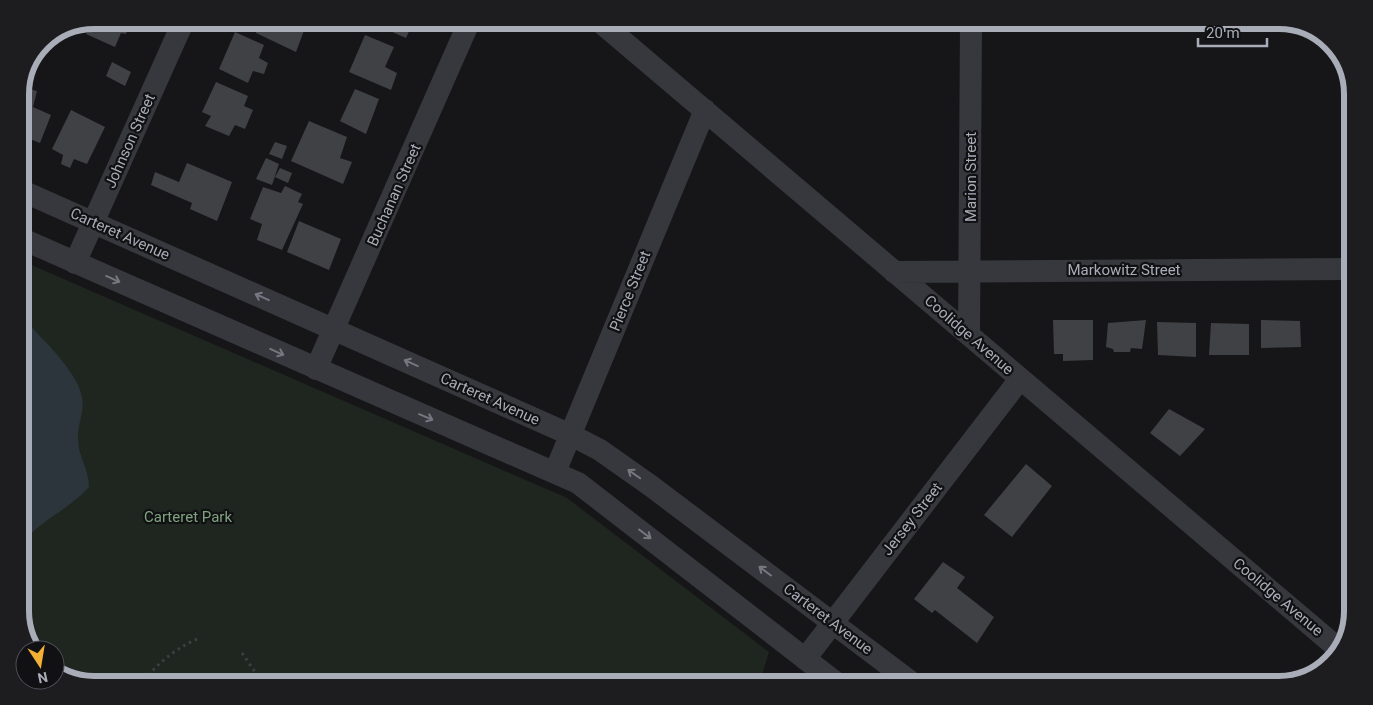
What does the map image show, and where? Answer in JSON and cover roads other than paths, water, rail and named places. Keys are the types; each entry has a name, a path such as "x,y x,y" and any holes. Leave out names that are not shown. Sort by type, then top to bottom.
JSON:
{"street":[{"name":"Johnson Street","path":"75,263 180,29"},
{"name":"Buchanan Street","path":"316,370 466,29"},
{"name":"Coolidge Avenue","path":"609,29 1335,645"},
{"name":"Marion Street","path":"969,335 972,29"},
{"name":"Pierce Street","path":"555,472 705,110"},
{"name":"Carteret Avenue","path":"29,194 571,434 600,450 651,486 903,676"},
{"path":"29,242 316,370 555,472 586,489 827,676"},
{"name":"Markowitz Street","path":"894,272 1344,269"},
{"name":"Jersey Street","path":"805,659 1020,379"}],"park label":[{"name":"Carteret Park","path":"188,517"}]}
